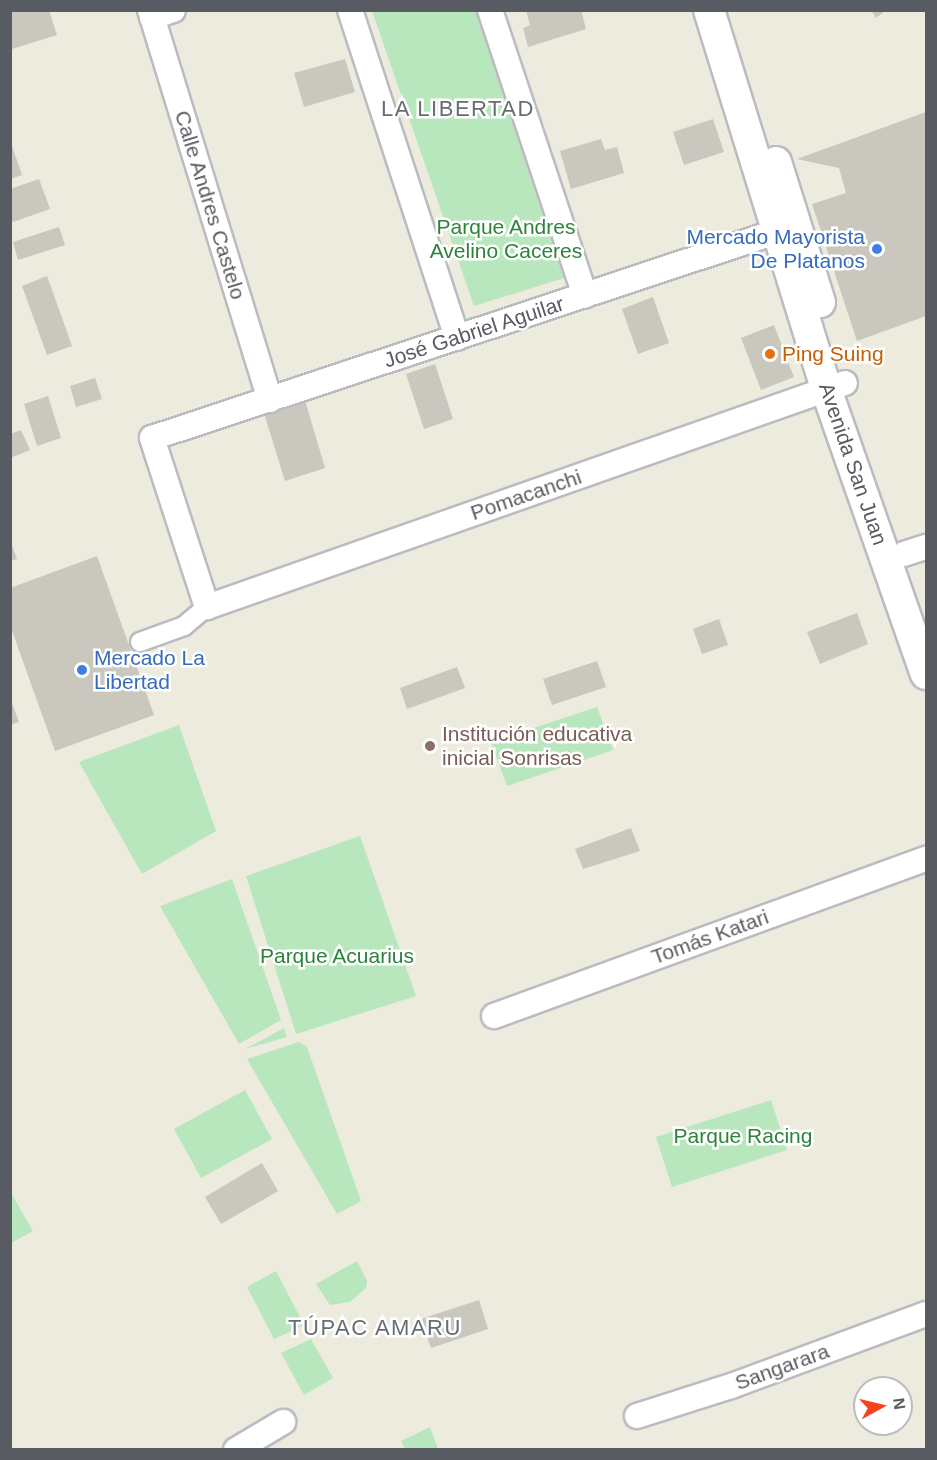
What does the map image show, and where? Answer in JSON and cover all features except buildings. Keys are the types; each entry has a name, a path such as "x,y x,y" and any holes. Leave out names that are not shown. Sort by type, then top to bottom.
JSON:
{"street":[{"path":"350,10 458,338"},
{"path":"490,10 585,296"},
{"name":"Avenida San Juan","path":"709,10 786,229 927,674"},
{"name":"Avenida San Juan","path":"729,10 786,229"},
{"name":"Calle Andres Castelo","path":"158,13 270,400"},
{"name":"José Gabriel Aguilar","path":"207,608 152,438 786,229"},
{"name":"Avenida San Juan","path":"836,386 915,550 927,620"},
{"name":"Pomacanchi","path":"207,608 836,386"},
{"path":"140,642 184,626 207,608"},
{"name":"Tomás Katari","path":"494,1016 927,859"},
{"name":"Sangarara","path":"637,1416 731,1386 927,1314"},
{"path":"236,1449 283,1422"}],"green space":[{"name":"Parque Andres Avelino Caceres","path":"372,11 479,11 574,275 474,306"},
{"path":"597,707 613,750 507,786 491,742"},
{"path":"179,725 216,831 142,874 79,762"},
{"name":"Parque Acuarius","path":"360,836 416,996 296,1034 246,876"},
{"path":"232,879 281,1020 239,1044 160,906"},
{"path":"284,1028 287,1037 245,1049"},
{"path":"299,1042 307,1047 361,1201 337,1214 247,1059"},
{"path":"245,1090 272,1139 201,1178 174,1129"},
{"name":"Parque Racing","path":"771,1100 787,1150 672,1187 656,1137"},
{"path":"10,1191 33,1231 11,1243 10,1243"},
{"path":"357,1261 367,1281 366,1288 350,1302 330,1305 316,1284"},
{"path":"276,1271 304,1325 274,1339 247,1287"},
{"path":"311,1339 333,1378 304,1395 281,1353"},
{"path":"430,1427 438,1449 405,1449 401,1441"}],"place":[{"name":"Mercado Mayorista De Platanos","path":"877,249"},
{"name":"Ping Suing","path":"770,354"},
{"name":"Mercado La Libertad","path":"82,670"},
{"name":"Institución educativa inicial Sonrisas","path":"430,746"}],"district":[{"name":"LA LIBERTAD","path":"458,109"},
{"name":"TÚPAC AMARU","path":"375,1328"}]}
